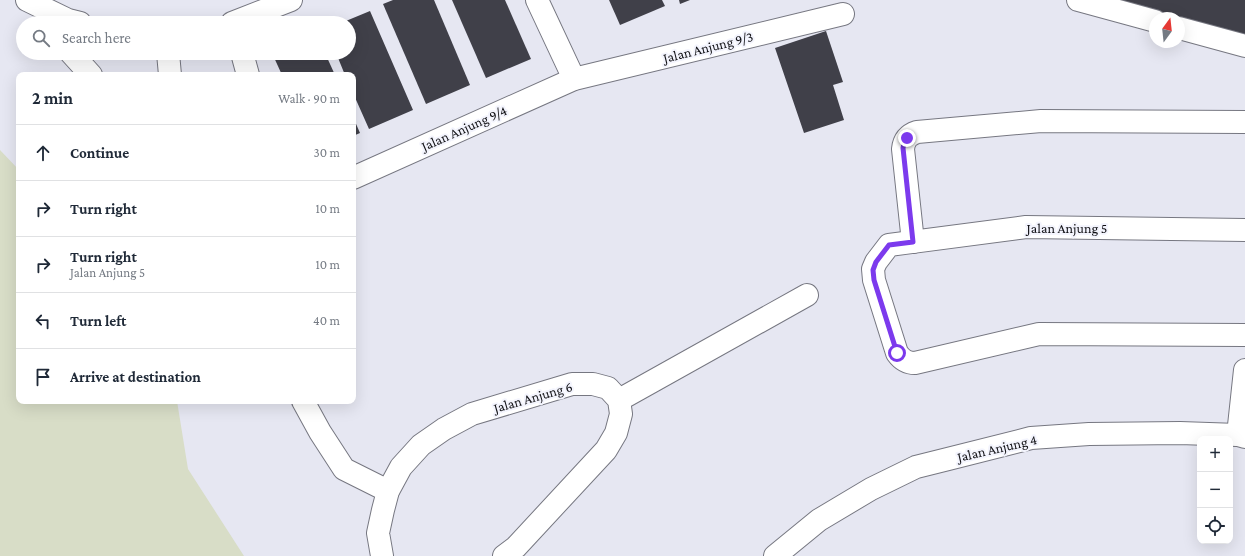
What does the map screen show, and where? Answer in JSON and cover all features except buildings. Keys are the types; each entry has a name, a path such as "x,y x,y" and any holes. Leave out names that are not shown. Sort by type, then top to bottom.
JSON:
{"street":[{"path":"27,0 60,16"},
{"path":"251,16 291,0"},
{"path":"537,0 574,79"},
{"path":"1078,0 1149,19"},
{"name":"Jalan Anjung 9/3","path":"574,79 843,14"},
{"path":"1185,30 1245,46"},
{"path":"77,60 88,72"},
{"path":"169,60 170,72"},
{"path":"244,60 247,72"},
{"name":"Jalan Anjung 9/4","path":"356,177 574,79"},
{"path":"913,242 903,148 904,143 911,134 917,132 1041,121 1245,122"},
{"name":"Jalan Anjung 5","path":"1245,230 1026,227 889,245 876,262 873,270 874,280 897,353 901,359 909,363 915,363 1039,334 1245,335"},
{"path":"504,556 516,547 606,450 616,434 621,414 619,400 807,295"},
{"path":"1241,436 1245,370"},
{"name":"Jalan Anjung 6","path":"382,556 378,533 388,491 402,467 421,445 444,429 472,414 572,384 593,384 608,388 619,400"},
{"path":"305,404 320,432 344,469 388,491"},
{"name":"Jalan Anjung 4","path":"775,556 818,520 871,489 916,467 1031,438 1089,434 1180,433 1241,436"}],"green space":[{"path":"0,150 16,167 16,404 177,404 188,469 244,556 0,556"}],"route":[{"path":"897,353 874,280 873,270 876,262 889,245 913,242 903,148 907,138"}]}
